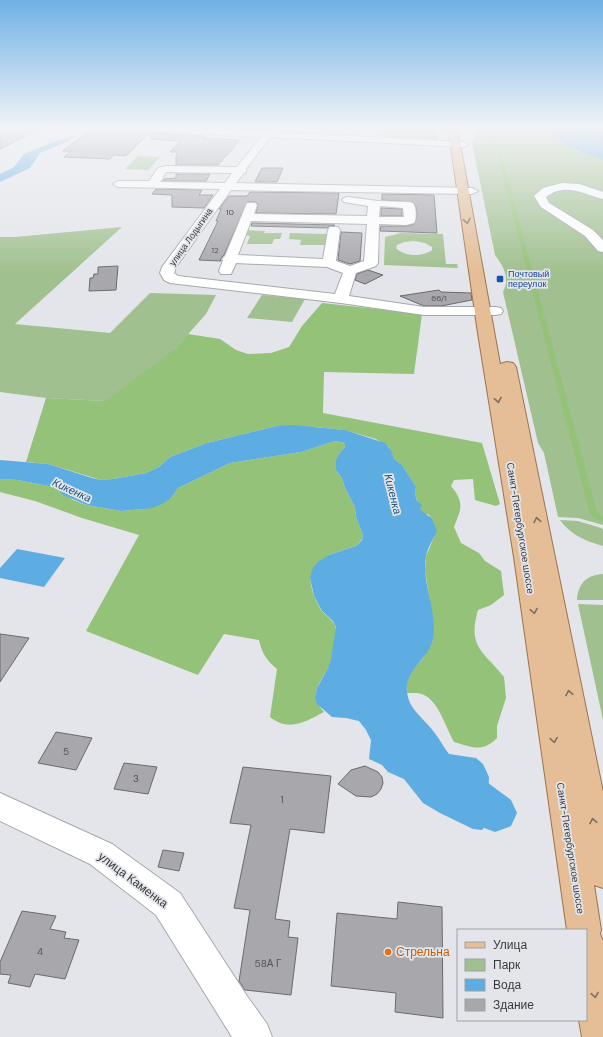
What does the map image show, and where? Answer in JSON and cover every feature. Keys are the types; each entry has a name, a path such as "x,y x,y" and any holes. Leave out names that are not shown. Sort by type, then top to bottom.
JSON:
{"main road":[{"name":"Санкт-Петербургское шоссе","path":"464,175 535,557 603,873"},
{"name":"Санкт-Петербургское шоссе","path":"535,557 584,929"},
{"path":"587,949 601,1037"}],"street":[{"path":"157,175 137,193 143,196 197,196"},
{"name":"улица Лодыгина","path":"217,288 175,280 169,277 167,273 238,175"},
{"path":"118,184 228,187 256,193 367,197 467,191"},
{"path":"603,196 592,190 574,186 556,187 544,192 540,196 541,200 545,204 589,233 603,248"},
{"path":"256,193 217,288 340,299 424,311 489,311"},
{"path":"230,259 329,263 350,271 371,263 373,226 367,197"},
{"path":"244,222 334,230 410,220 409,205 367,197"},
{"path":"244,222 373,226"},
{"path":"329,263 334,230"},
{"path":"340,299 350,271"},
{"name":"улица Каменка","path":"0,806 15,815 101,854 168,904 234,1009 254,1037"}],"green space":[{"path":"479,175 603,175 603,525 578,518 558,517 544,453 538,443 503,292 506,277 501,264 495,255"},
{"path":"502,175 507,175 597,512 603,516 603,522 590,515"},
{"path":"122,227 15,324 110,333 150,293 216,295 206,314 175,349 209,369 105,401 46,398 0,392 0,237 15,237"},
{"path":"247,230 265,231 264,233 282,233 280,239 274,239 272,244 247,244 250,236 245,235"},
{"path":"290,233 327,234 325,245 300,245 301,240 289,239"},
{"path":"401,233 443,234 446,264 457,264 458,268 384,265 385,237","holes":["414,241 425,243 432,247 432,250 419,255 404,253 396,248 397,245 404,242"]},
{"path":"262,295 305,299 292,322 247,318"},
{"path":"322,303 422,314 414,374 324,372 323,413 482,443 500,504 496,506 475,500 473,479 454,480 451,486 460,502 460,511 454,527 461,543 479,553 485,561 501,571 504,595 491,605 478,610 475,623 476,641 479,648 504,677 506,698 497,726 497,738 486,746 477,748 454,742 439,711 431,700 421,694 407,693 407,681 433,640 433,624 425,570 426,556 435,535 429,515 423,513 420,509 415,494 416,487 402,465 394,459 389,447 376,439 344,430 316,427 277,426 207,443 170,457 159,467 146,473 113,479 101,480 48,464 26,462 46,398 105,401 175,349 188,334 220,339 236,350 248,354 271,353 289,347 302,326"},
{"path":"335,441 345,443 345,447 339,454 336,470 342,478 345,488 355,507 356,517 363,535 362,539 356,546 329,555 310,578 316,600 321,610 335,625 336,632 330,664 319,685 316,695 319,706 324,712 297,724 284,724 277,722 270,717 277,669 265,656 259,640 224,634 198,675 86,631 139,535 82,518 35,501 0,492 0,479 17,480 54,487 73,500 87,505 121,511 144,509 171,498 178,488 230,463 301,452"},
{"path":"560,520 578,521 603,529 603,546 590,542 574,534"},
{"path":"603,574 603,600 577,600 579,589 584,581 592,576"},
{"path":"578,604 603,605 603,720"}],"water":[{"path":"0,175 14,175 0,182"},
{"path":"294,425 345,430 385,443 391,450 394,459 402,465 416,487 415,494 417,501 422,505 420,509 432,519 437,531 429,547 425,566 427,587 432,608 434,629 433,639 427,653 409,677 407,692 408,698 414,709 430,727 449,754 476,758 483,764 489,777 488,798 491,810 486,812 487,824 482,830 473,829 423,803 404,779 388,772 382,765 369,759 371,740 359,721 332,717 317,704 315,698 317,688 328,668 331,659 336,627 333,621 322,611 314,596 310,578 313,568 319,561 329,555 356,546 362,540 363,535 356,517 355,507 345,488 342,478 336,470 336,461 339,454 345,447 345,443 335,441 301,452 230,463 178,488 171,498 162,504 144,509 121,511 87,505 63,495 54,487 17,480 0,479 0,460 48,464 101,480 146,473 159,467 170,457 207,443 277,426"},
{"path":"17,549 65,558 44,587 0,578 0,568"}],"building":[{"path":"176,175 209,175 206,181 163,181 164,179 176,178"},
{"path":"258,175 280,175 277,182 255,182"},
{"path":"156,189 202,190 199,195 213,195 204,208 172,207 172,195 152,194"},
{"path":"250,192 339,193 336,214 256,213 258,204 255,202 247,202 224,255 221,258 221,261 199,260 218,221 216,221 221,209 219,209 229,196 247,196"},
{"path":"382,194 434,195 437,233 380,231 381,226 406,226 414,224 417,216 416,207 413,202 382,200"},
{"path":"381,208 402,209 402,216 381,216"},
{"path":"252,223 335,225 327,228 251,226"},
{"path":"341,232 362,233 360,261 350,264 338,260"},
{"path":"118,266 116,290 89,291 90,278 93,278 94,274 98,274 98,267"},
{"path":"368,270 383,275 365,284 355,280 357,274"},
{"path":"439,290 441,292 471,293 472,300 441,306 424,306 400,296"},
{"path":"0,634 29,638 0,682"},
{"path":"56,732 92,738 76,770 38,763"},
{"path":"124,763 157,767 148,794 114,789"},
{"path":"365,766 378,772 382,777 383,783 377,794 371,797 356,796 338,784 351,770"},
{"path":"243,767 331,776 324,833 290,829 275,919 290,921 288,937 298,938 291,995 245,990 239,981 250,910 234,908 251,825 230,823"},
{"path":"163,850 184,853 179,871 158,867"},
{"name":"Стрельна","path":"398,902 442,907 443,1018 395,1012 396,993 331,986 337,913 397,919"},
{"path":"22,911 56,916 50,929 66,932 64,938 79,940 65,979 35,974 30,987 8,983 11,975 0,974 0,962"}],"waterway":[{"name":"Кикенка","path":"457,784 495,813"}],"place":[{"name":"Почтовый переулок","path":"500,279"},
{"name":"Стрельна","path":"388,952"}]}
